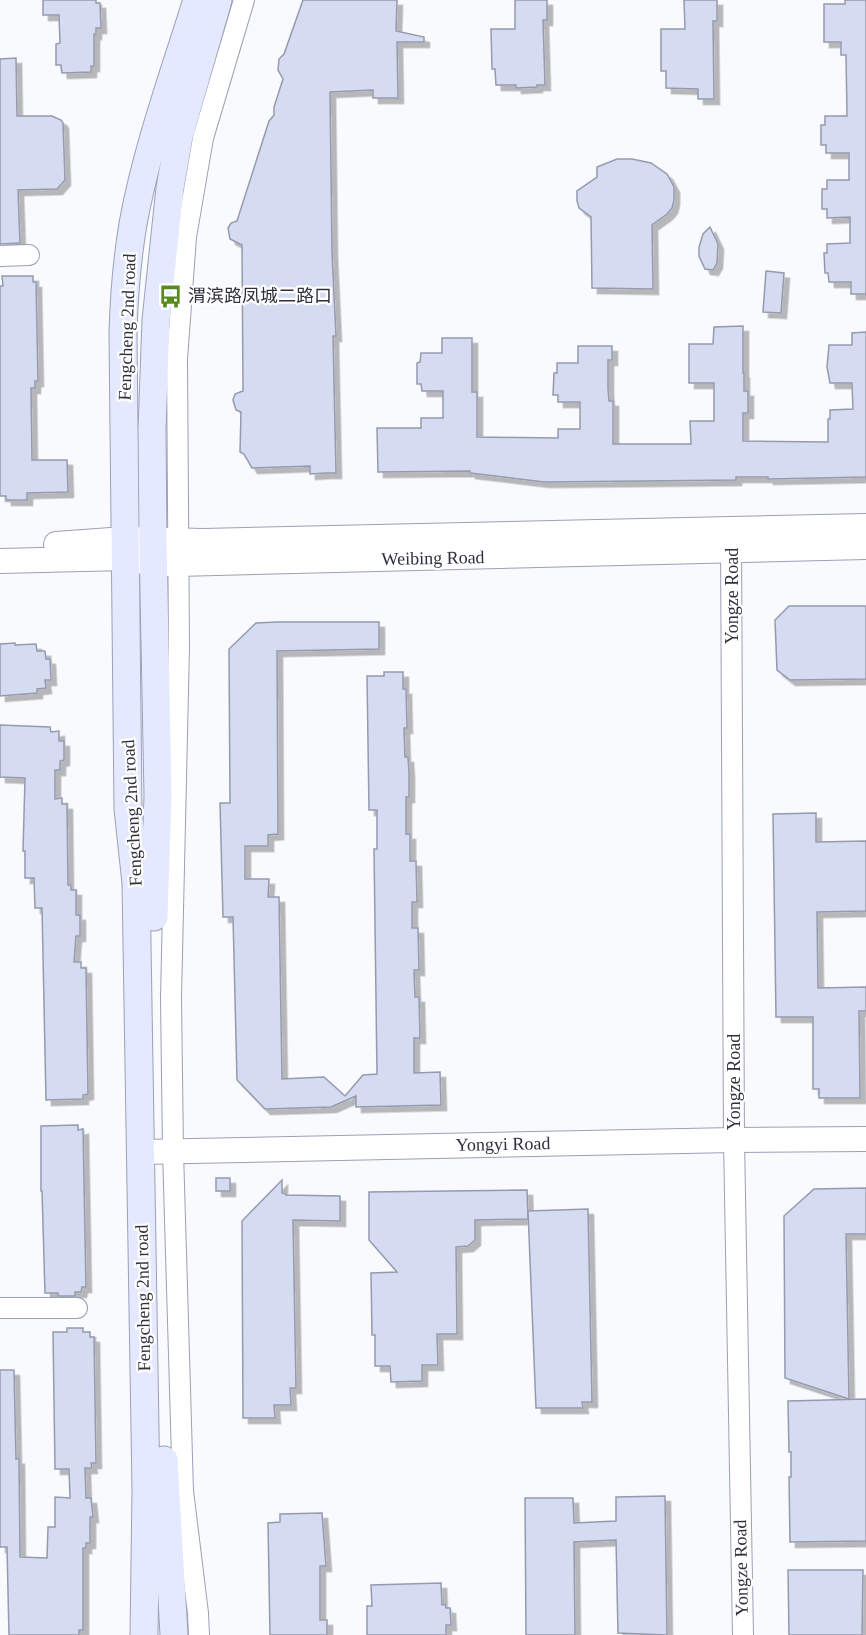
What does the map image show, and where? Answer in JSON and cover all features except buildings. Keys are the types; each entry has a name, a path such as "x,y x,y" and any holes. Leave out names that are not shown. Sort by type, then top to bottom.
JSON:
{"main road":[{"name":"Fengcheng 2nd road","path":"144,1635 156,1151 136,883 128,809 123,333 128,255 134,222 158,122 197,0"},
{"name":"Fengcheng 2nd road","path":"174,1635 164,1491 156,1151 154,905 165,552 153,364 157,295 179,136 218,0"}],"street":[{"path":"165,552 186,237 203,138 244,0"},
{"path":"0,256 29,255"},
{"name":"Weibing Road","path":"0,545 68,543 165,552 731,539 866,526"},
{"name":"Weibing Road","path":"731,539 866,547"},
{"name":"Yongze Road","path":"731,539 734,1140 742,1635"},
{"name":"Weibing Road","path":"0,561 125,549"},
{"name":"Yongyi Road","path":"156,1151 866,1139"},
{"path":"156,1151 183,1491 198,1613 198,1635"},
{"path":"0,1308 77,1308"}],"place":[{"name":"渭滨路凤城二路口","path":"170,296"}]}
